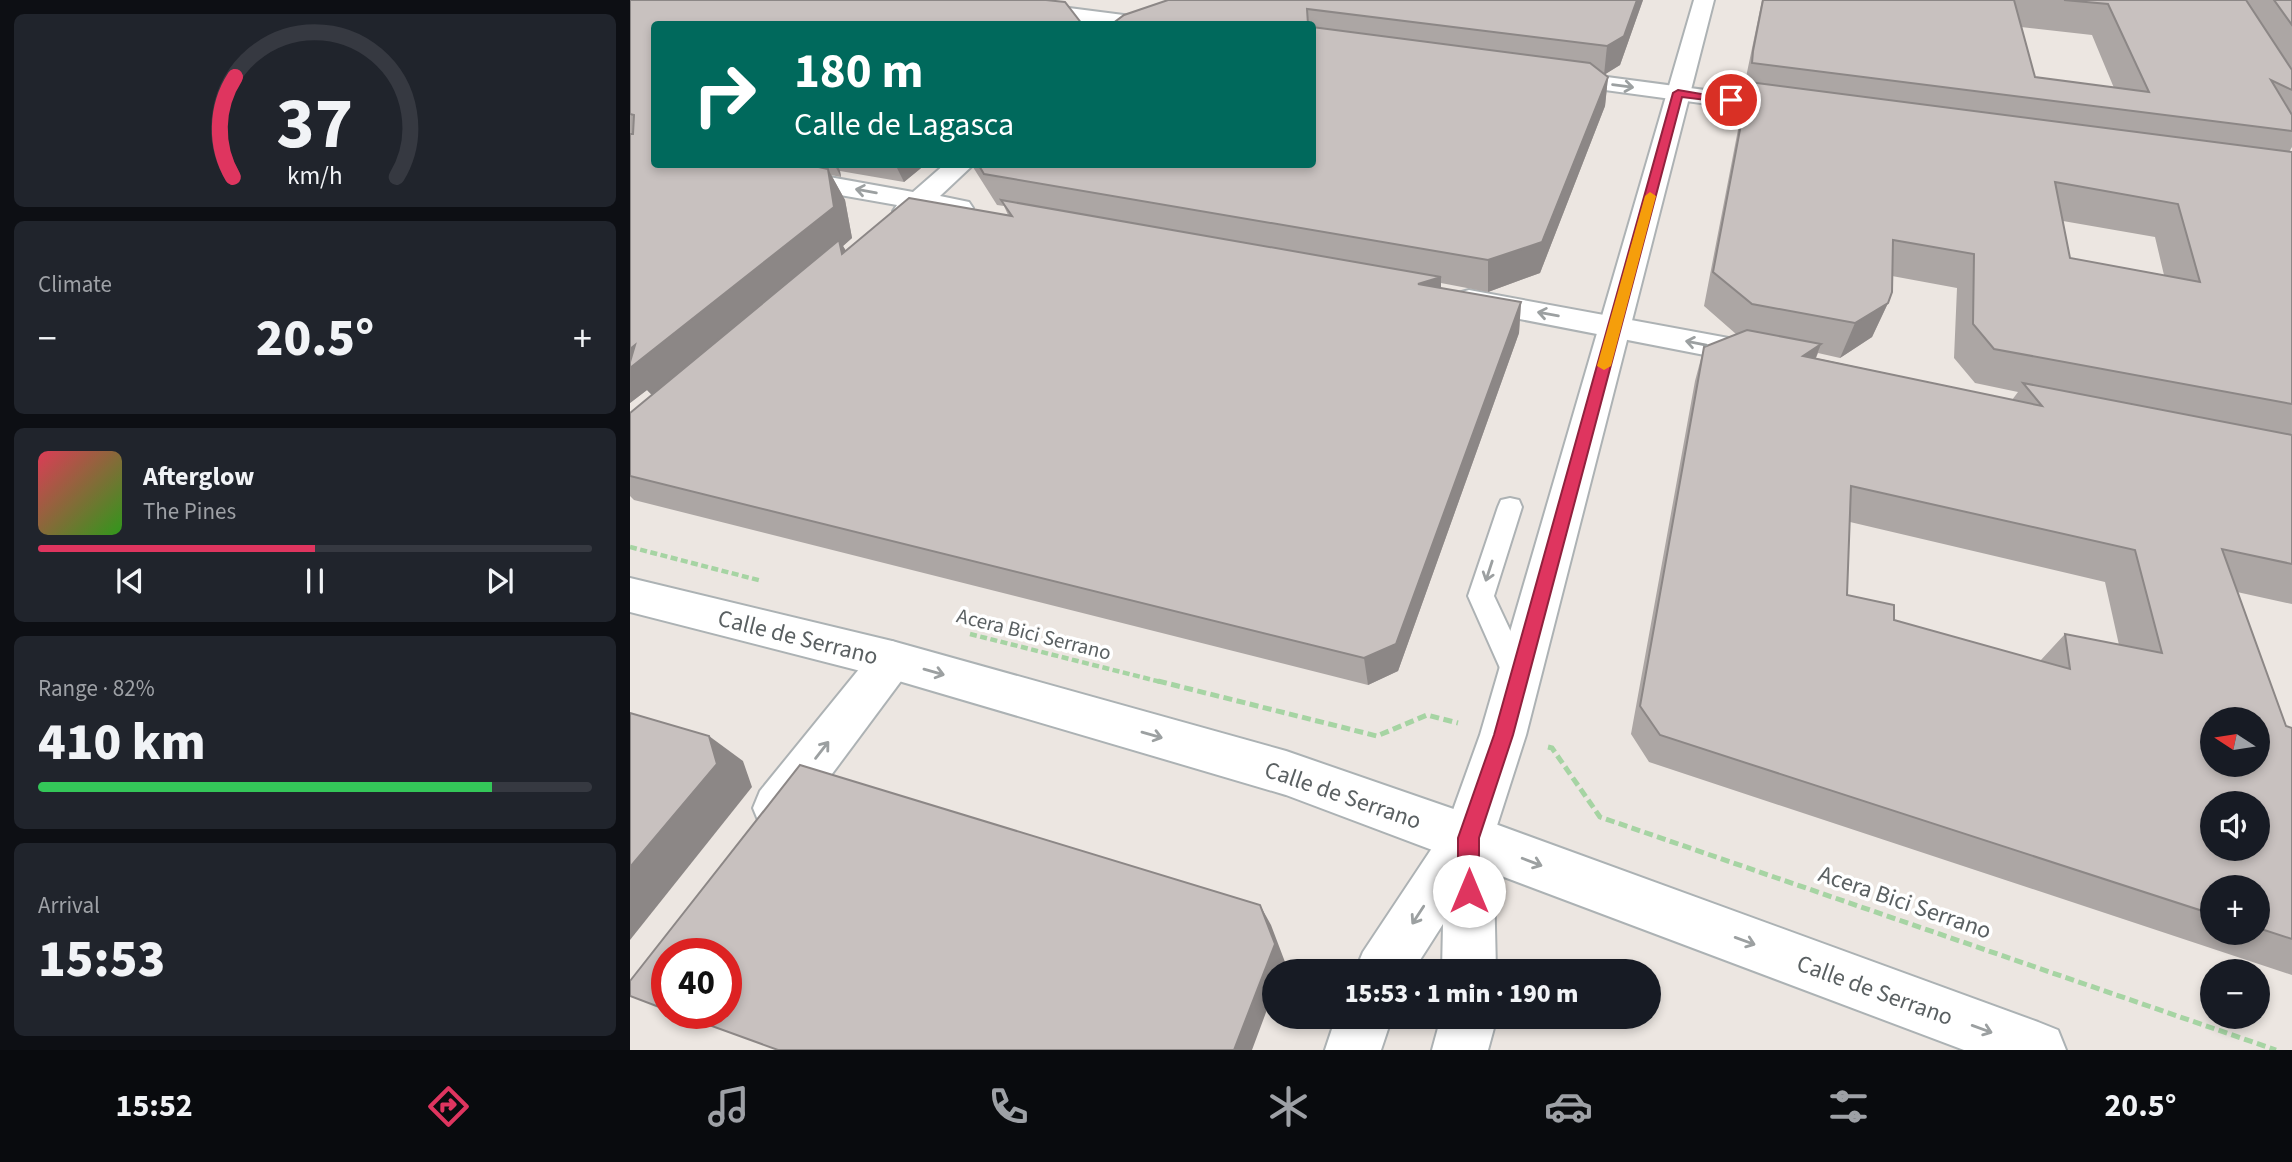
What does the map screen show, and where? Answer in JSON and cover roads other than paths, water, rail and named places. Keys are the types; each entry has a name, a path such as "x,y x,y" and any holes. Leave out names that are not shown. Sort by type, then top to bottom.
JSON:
{"street":[{"path":"957,0 1112,21"},
{"path":"1137,21 1155,0"},
{"path":"1390,959 1468,838 1503,735 1704,0"},
{"path":"1529,74 1814,112"},
{"path":"732,168 987,213"},
{"path":"888,227 956,168"},
{"path":"1437,294 1791,361"},
{"name":"Calle de Serrano","path":"630,595 892,660 1286,773 2038,1050"},
{"path":"748,846 892,660"},
{"path":"1468,838 1469,959"},
{"path":"1353,1050 1360,1029"},
{"path":"1460,1050 1466,1029"}],"lane":[{"path":"1510,507 1481,596 1518,677"}]}
